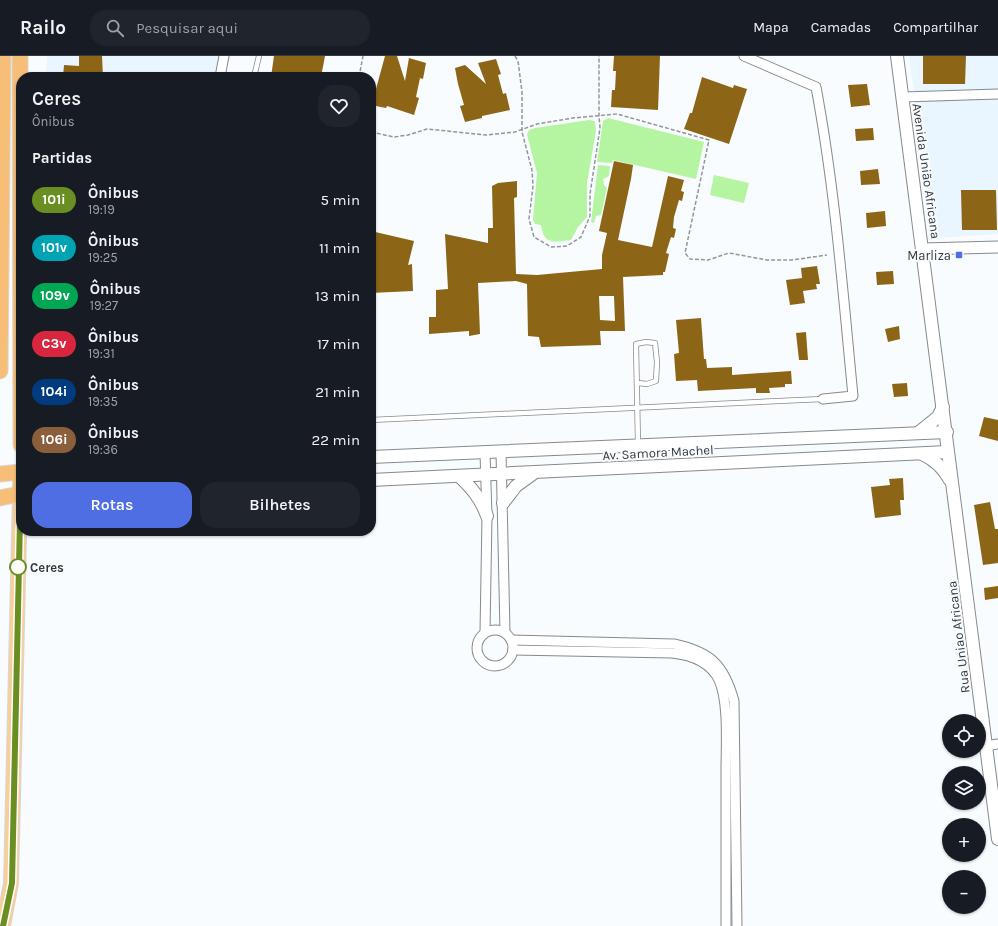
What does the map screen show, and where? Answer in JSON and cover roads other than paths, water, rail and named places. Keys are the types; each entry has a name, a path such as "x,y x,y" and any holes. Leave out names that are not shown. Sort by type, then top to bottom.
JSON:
{"highway":[{"path":"0,371 3,56"},
{"path":"20,56 20,72"},
{"path":"0,474 16,473"},
{"path":"0,498 16,495"}],"main road":[{"name":"Avenida União Africana","path":"897,56 947,432"},
{"path":"918,433 938,417 943,407"},
{"name":"Av. Samora Machel","path":"376,457 947,432"},
{"name":"Rua Uniao Africana","path":"947,432 947,452 953,484 981,714"},
{"name":"Av. Samora Machel","path":"376,480 947,452"},
{"path":"921,453 933,459 942,467 953,484"},
{"path":"503,503 516,486 534,473"},
{"path":"459,476 483,503 487,516"},
{"path":"2,926 12,883 20,536"},
{"name":"Rua Uniao Africana","path":"986,753 998,839"},
{"path":"0,910 2,926"}],"street":[{"path":"221,72 224,56"},
{"path":"744,56 816,87 832,189 853,396 823,399"},
{"path":"903,96 998,94"},
{"path":"923,249 998,247"},
{"path":"501,452 505,632 511,640 513,650 508,660 500,665 489,665 481,660 477,650 478,640 485,632 495,629 505,632"},
{"path":"485,453 487,516 485,632"},
{"path":"511,640 674,644 694,649 710,658 721,668 729,684 734,701 737,926"},
{"path":"513,650 608,653 672,653 691,655 704,662 713,671 719,680 723,692 726,725 726,926"},
{"path":"986,746 998,744"}],"lane":[{"path":"255,72 259,56"},
{"path":"638,383 647,384 656,381 657,362 655,343 646,342 636,344 638,383 636,409 639,446"},
{"path":"376,420 636,409 823,399"}],"place":[{"name":"Marliza","path":"959,255"},
{"name":"Ceres","path":"18,567"}]}
